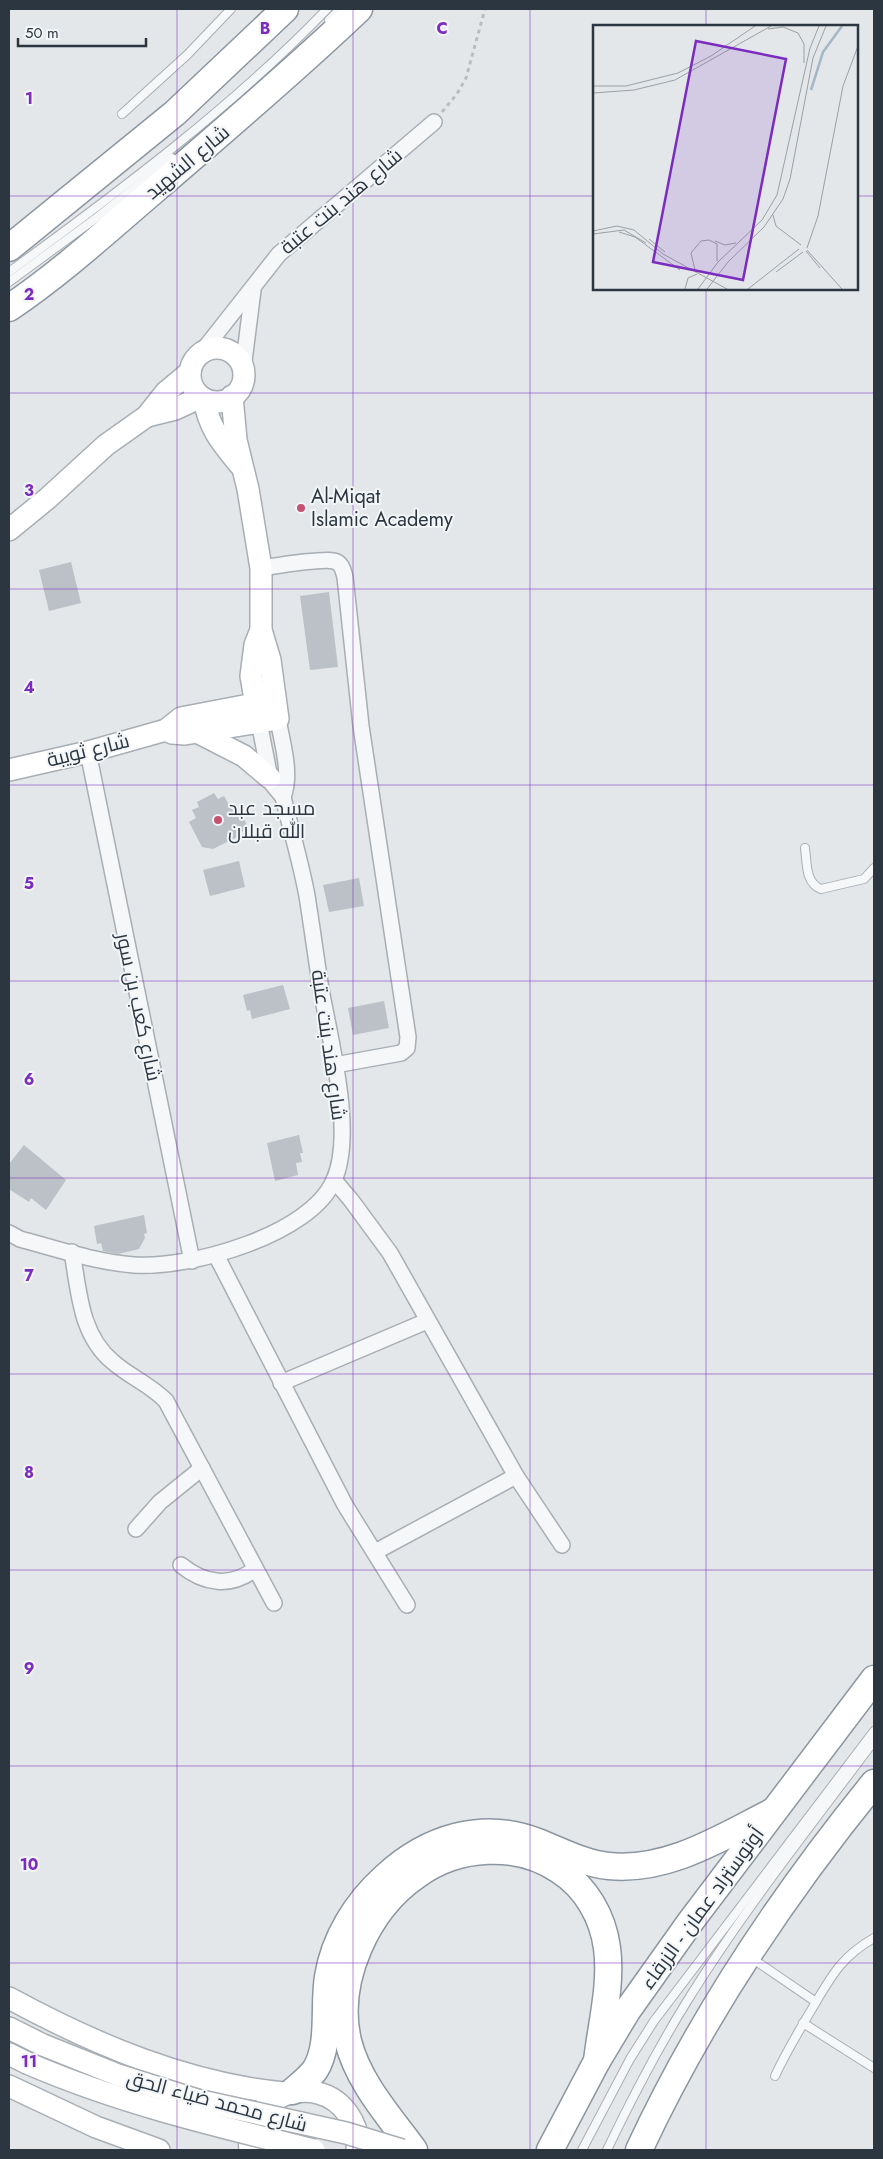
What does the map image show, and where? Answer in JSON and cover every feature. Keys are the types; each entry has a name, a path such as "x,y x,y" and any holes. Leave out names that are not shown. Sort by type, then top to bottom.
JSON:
{"highway":[{"path":"9,248 175,113 286,9"},
{"name":"شارع الشهيد","path":"9,308 42,286 270,92 359,9"},
{"name":"أوتوستراد عمان - الزرقاء","path":"550,2150 597,2061 659,1965 772,1812 836,1732 874,1679"},
{"path":"639,2150 690,2053 748,1956 811,1865 874,1783"},
{"path":"289,2092 314,2071 321,2055 328,1978 339,1940 348,1923 358,1906 381,1880 427,1846 464,1834 504,1833 536,1841 589,1862 609,1866 630,1866 670,1860 772,1812"},
{"path":"414,2150 360,2073 348,2041 344,2007 347,1987 357,1954 372,1925 391,1899 417,1874 463,1854 481,1850 510,1851 540,1860 569,1876 591,1902 602,1925 607,1948 608,1979 597,2061"}],"street":[{"name":"شارع هند بنت عتبة","path":"201,353 279,254 434,122"},
{"path":"190,372 192,386 203,398 214,402 224,401 232,396 242,384 253,286"},
{"path":"9,530 48,498 106,445 147,416 166,392 190,372 196,358 201,353 215,348 222,349 235,356 243,369"},
{"name":"شارع هند بنت عتبة","path":"232,396 236,440 241,467 248,489 261,568 261,630 252,660 251,676 267,711 287,773 286,790 283,797"},
{"name":"شارع هند بنت عتبة","path":"203,398 213,429 241,467"},
{"path":"147,416 175,409 203,398"},
{"path":"261,568 334,561 342,566 345,577 361,726 408,1037 407,1048 401,1053 335,1065"},
{"name":"شارع هند بنت عتبة","path":"9,1233 20,1239 119,1264 152,1266 192,1261 216,1255 272,1234 303,1216 319,1201 334,1180 342,1140 335,1065 306,894 283,797 273,786 270,778 267,711"},
{"name":"شارع ثويبة","path":"9,770 88,752 166,730 181,718 267,711"},
{"name":"شارع ثويبة","path":"166,730 178,735 199,733 267,711"},
{"path":"199,733 244,756 270,778"},
{"name":"شارع كعب بن سور","path":"88,752 192,1261"},
{"path":"334,1180 352,1200 390,1253 516,1476 562,1545"},
{"path":"72,1252 84,1320 96,1344 114,1364 152,1388 166,1401 274,1603"},
{"path":"216,1255 344,1505 407,1605"},
{"path":"281,1382 427,1321"},
{"path":"136,1529 160,1502 202,1468"},
{"path":"375,1552 516,1476"},
{"path":"181,1565 197,1576 217,1582 238,1580 255,1569"},
{"path":"9,1998 63,2027 146,2060 222,2084 289,2092 307,2090 320,2093 333,2099 344,2108 356,2132 357,2150"},
{"name":"شارع محمد ضياء الحق","path":"9,2028 43,2045 118,2075 197,2100 346,2133 402,2150"},
{"name":"شارع محمد ضياء الحق","path":"18,2058 68,2081 112,2096 314,2150"},
{"path":"9,2086 96,2127 159,2150"},
{"path":"250,2150 251,2131 256,2119 268,2104 289,2092"}],"lane":[{"path":"122,114 187,55 230,9"},
{"path":"9,272 96,208 210,116 327,9"},
{"path":"322,27 340,9"},
{"path":"9,282 99,216 184,149 246,97 308,40"},
{"path":"805,848 810,882 815,887 821,889 864,879 874,868"},
{"path":"582,2150 630,2059 663,2008 874,1731"},
{"path":"607,2150 628,2106 686,2002 758,1898 874,1741"},
{"path":"775,2076 829,1979 844,1959 874,1938"},
{"path":"748,1956 816,2002"},
{"path":"803,2023 874,2068"}],"path":[{"path":"434,122 457,94 466,78 485,9"}],"building":[{"path":"71,562 81,603 49,611 39,570"},
{"path":"329,592 338,667 310,670 300,596"},
{"name":"مسجد عبد الله قبلان","path":"214,793 218,799 224,796 232,810 237,807 246,823 241,835 213,849 202,847 189,822 196,818 192,810 199,807 197,802"},
{"path":"239,861 245,887 210,896 203,870"},
{"path":"359,878 364,906 329,912 323,885"},
{"path":"283,985 290,1009 252,1019 250,1010 247,1011 243,995"},
{"path":"384,1001 389,1028 353,1035 348,1008"},
{"path":"299,1135 303,1153 300,1153 302,1162 296,1163 298,1175 275,1181 267,1143"},
{"path":"24,1145 66,1180 46,1210 31,1198 29,1202 9,1189 9,1164"},
{"path":"144,1215 147,1233 144,1234 145,1238 139,1249 118,1254 103,1251 101,1243 97,1244 94,1226"}],"place":[{"name":"Al-Miqat Islamic Academy","path":"301,508"},
{"name":"مسجد عبد الله قبلان","path":"218,820"}]}
